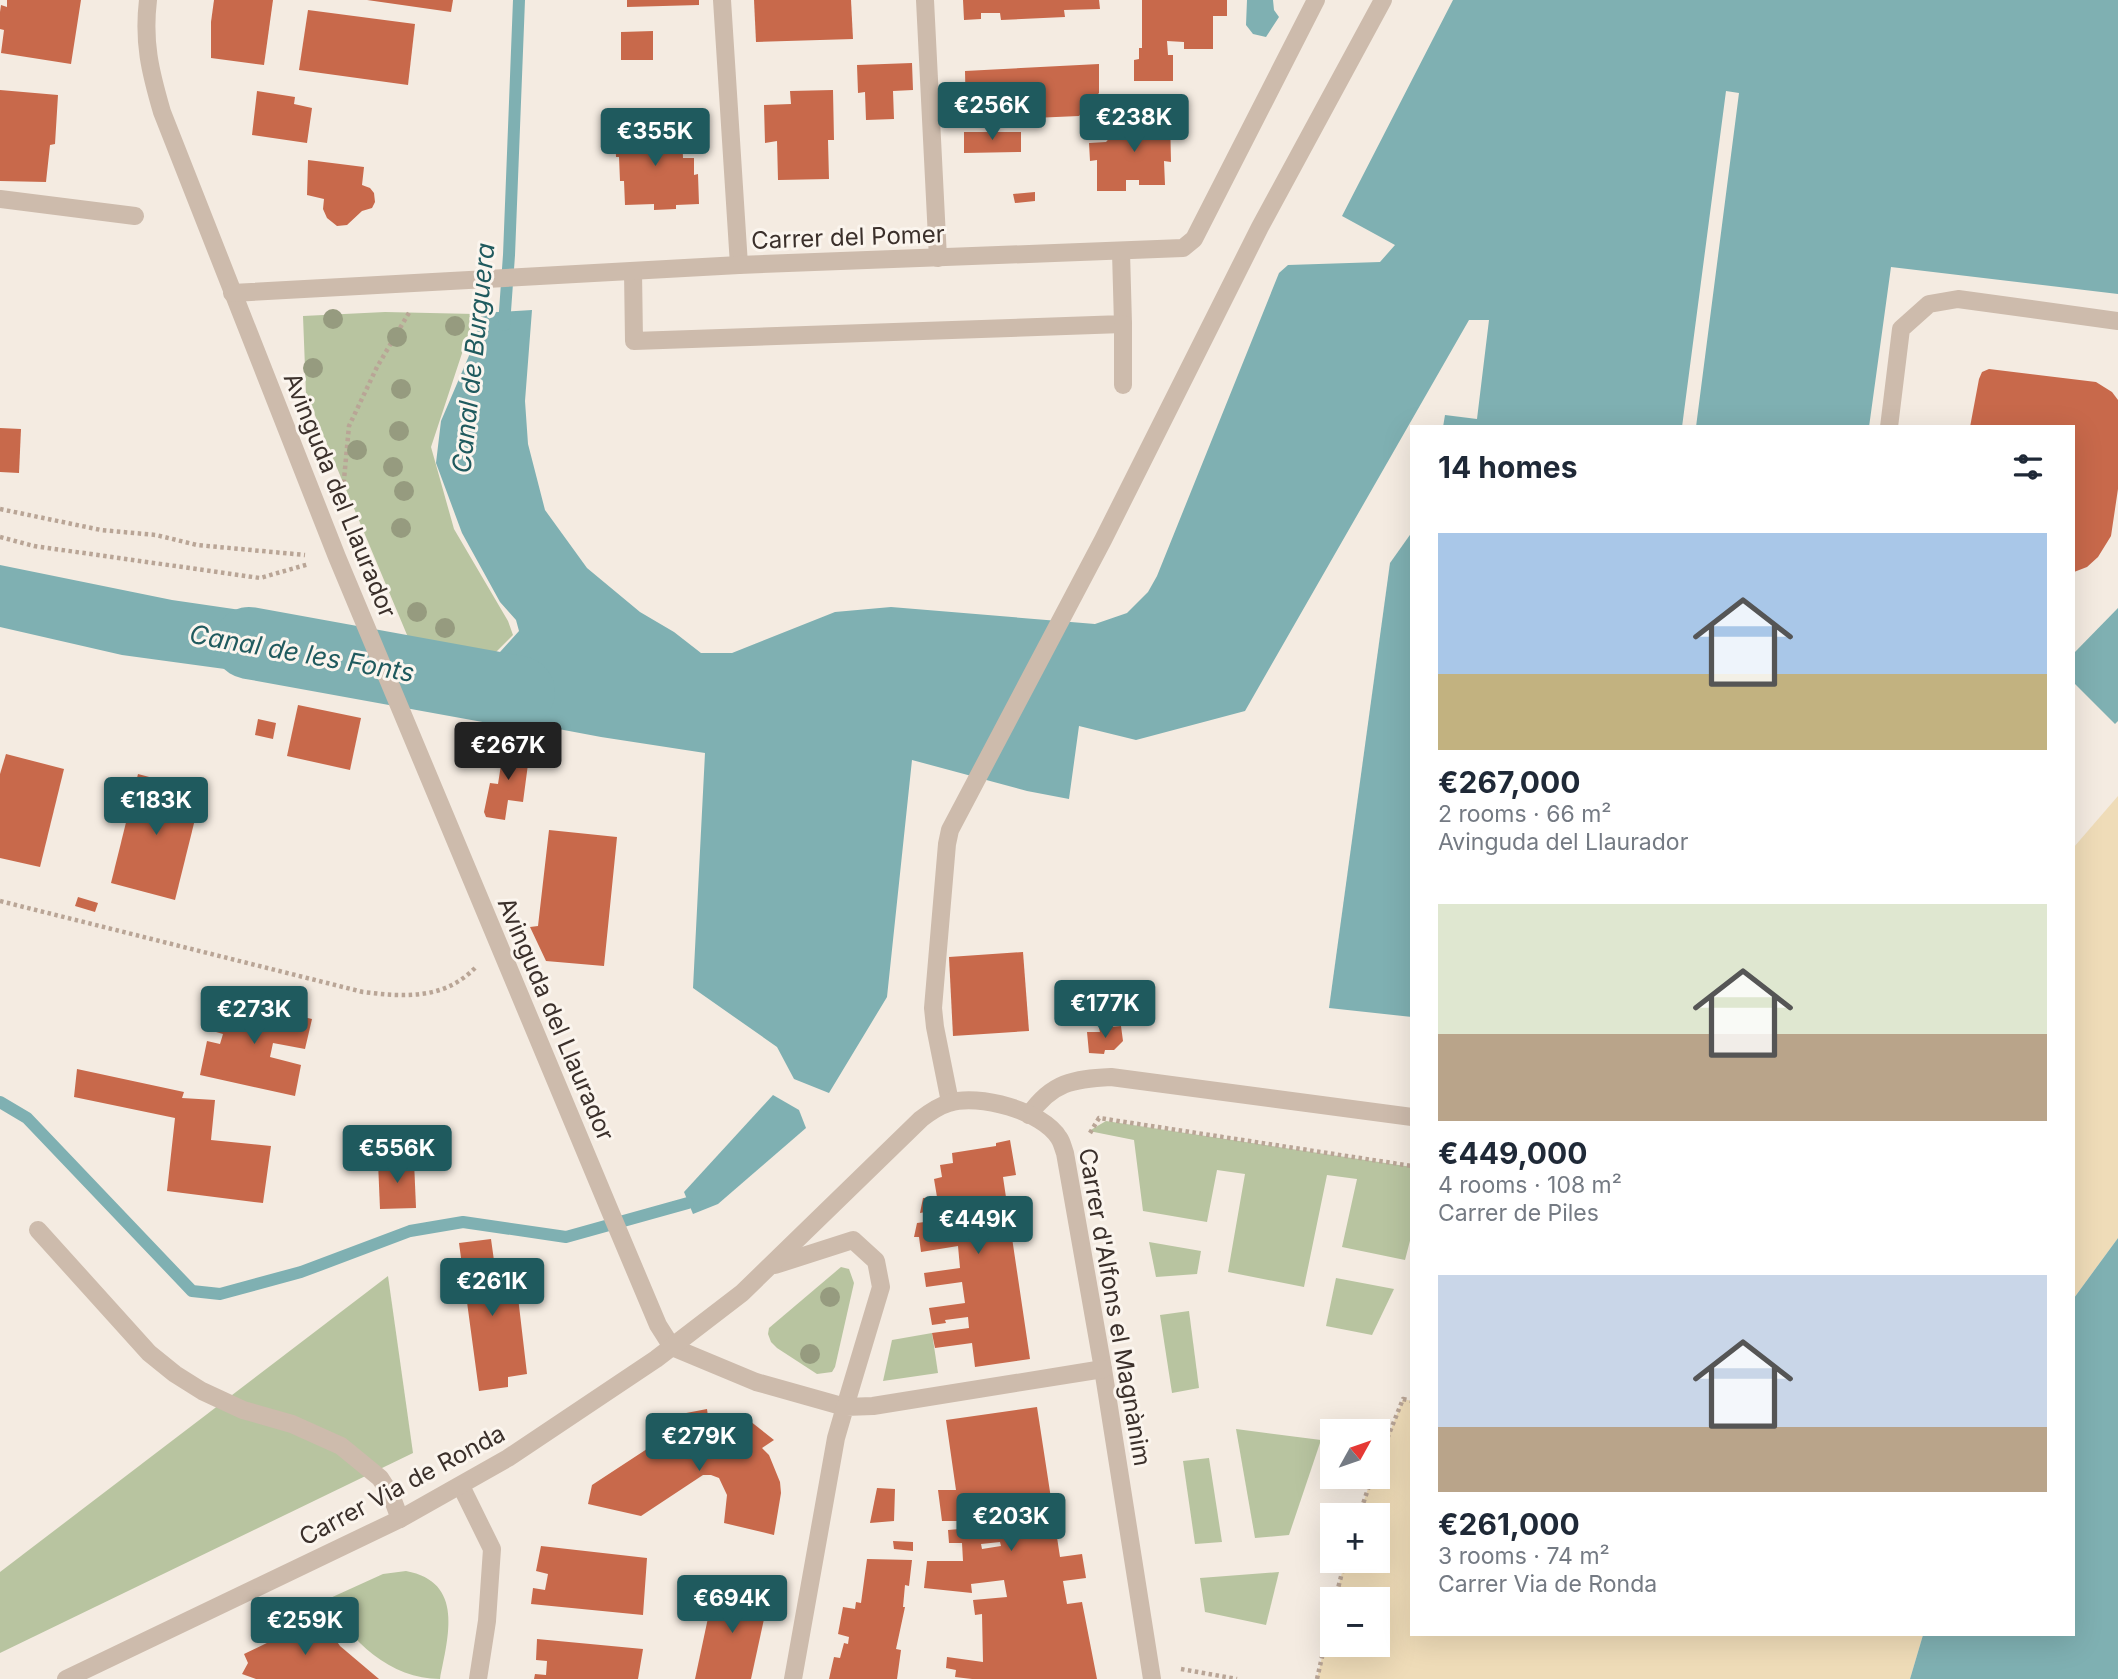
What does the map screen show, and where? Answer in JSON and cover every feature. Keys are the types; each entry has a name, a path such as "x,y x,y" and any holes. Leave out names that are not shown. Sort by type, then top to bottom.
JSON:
{"street":[{"name":"Avinguda del Llaurador","path":"148,0 145,40 148,66 158,100 232,293 337,557 610,1212 658,1325 672,1347"},
{"path":"722,0 739,265"},
{"path":"925,0 938,258"},
{"name":"Carrer del Pomer","path":"232,293 739,265 1183,248 1190,244 1315,0"},
{"path":"950,1102 933,1008 950,830 1103,540 1261,228 1383,0"},
{"path":"0,199 135,216"},
{"path":"1121,252 1123,385"},
{"path":"633,271 634,341 1123,324"},
{"path":"1889,425 1901,328 1929,304 1958,299 2118,321"},
{"path":"1030,1115 1039,1102 1057,1086 1075,1080 1111,1077 1410,1117"},
{"name":"Carrer d'Alfons el Magnànim","path":"770,1267 921,1119 950,1102 981,1100 1000,1104 1030,1115 1054,1132 1065,1153 1103,1369 1152,1679"},
{"path":"38,1230 149,1353 175,1374 202,1391 243,1410 292,1424 341,1446 380,1478 391,1495 400,1519"},
{"path":"770,1267 853,1240 876,1261 881,1287 836,1438 793,1679"},
{"name":"Carrer Via de Ronda","path":"66,1679 400,1519 461,1486 508,1458 672,1347 733,1300 770,1267"},
{"path":"672,1347 756,1382 845,1406 873,1406 1103,1369"},
{"path":"461,1486 492,1549 487,1621 478,1679"}],"path":[{"path":"343,491 349,425 377,367 428,281"},
{"path":"0,509 101,530 156,535 197,545 337,557"},
{"path":"0,537 34,547 260,578 337,557"},
{"path":"0,901 363,992 399,996 435,992 463,980 498,943"},
{"path":"1089,1131 1099,1118 1410,1166"},
{"path":"1390,1432 1403,1399 1410,1401"},
{"path":"1317,1679 1322,1657"},
{"path":"1177,1668 1237,1679"}],"green space":[{"path":"385,312 475,314 431,447 454,529 508,621 513,635 496,652 484,655 410,642 306,394 303,316"},
{"path":"1106,1121 1410,1167 1410,1241 1405,1260 1342,1247 1357,1179 1327,1175 1304,1287 1228,1272 1245,1174 1217,1170 1207,1222 1143,1211 1134,1140 1089,1131"},
{"path":"1149,1242 1201,1251 1197,1274 1156,1277"},
{"path":"841,1267 849,1269 854,1283 835,1367 832,1372 817,1374 777,1348 771,1342 769,1328"},
{"path":"388,1276 413,1453 0,1653 0,1572"},
{"path":"1336,1278 1394,1289 1372,1335 1326,1326"},
{"path":"1189,1311 1199,1388 1172,1393 1160,1315"},
{"path":"932,1333 938,1373 883,1381 892,1340"},
{"path":"1236,1429 1320,1440 1289,1535 1255,1538"},
{"path":"1209,1458 1222,1542 1195,1544 1183,1461"},
{"path":"406,1571 425,1577 437,1587 445,1599 448,1629 440,1679 405,1672 374,1655 347,1629 328,1599 383,1574"},
{"path":"1279,1572 1266,1625 1205,1612 1200,1578"}],"sand":[{"path":"2118,796 2118,1238 2075,1297 2075,846"},
{"path":"1403,1399 1410,1401 1410,1636 1923,1636 1910,1679 1317,1679 1322,1657 1390,1657 1390,1587 1338,1587 1342,1573 1390,1573 1390,1503 1363,1503 1368,1489 1390,1489 1390,1432"}],"water":[{"path":"1247,0 1273,0 1274,10 1279,17 1266,37 1253,34 1246,25"},
{"path":"1453,0 2118,0 2118,294 1891,267 1869,425 1696,425 1739,93 1726,91 1682,425 1443,425 1445,415 1477,419 1489,320 1469,320 1245,711 1136,740 1079,726 1069,799 1027,791 912,760 887,997 829,1093 794,1079 777,1047 693,988 705,753 601,737 432,705 410,642 488,655 500,652 519,631 516,620 500,602 462,533 436,463 441,421 471,351 482,313 532,310 525,401 528,444 545,510 587,568 640,612 674,632 701,653 732,653 835,612 891,607 1095,624 1127,613 1148,592 1157,576 1279,273 1288,265 1380,262 1395,245 1342,216"},
{"path":"1410,535 1410,1017 1329,1008 1390,563"},
{"path":"0,565 172,600 330,623 357,687 122,655 0,627"},
{"path":"2118,608 2118,721 2115,724 2075,684 2075,652"},
{"path":"773,1095 799,1110 806,1128 718,1204 693,1214 684,1192"},
{"path":"2118,1238 2118,1679 1910,1679 1923,1636 2075,1636 2075,1297"}],"building":[{"path":"7,0 81,0 71,64 1,53 4,30 0,29 0,12 1,5 7,7"},
{"path":"214,0 273,0 264,65 211,58"},
{"path":"367,0 453,0 451,12"},
{"path":"627,0 699,0 699,5 627,7"},
{"path":"754,0 851,0 853,39 756,42"},
{"path":"963,0 1099,0 1100,9 1064,10 1065,17 1001,20 1000,13 981,13 981,19 964,20"},
{"path":"1142,0 1227,0 1227,16 1213,16 1213,49 1184,49 1184,42 1167,41 1168,55 1173,55 1173,81 1134,81 1134,60 1139,59 1139,48 1142,48"},
{"path":"308,10 415,24 408,85 299,70"},
{"path":"653,31 653,60 621,60 621,32"},
{"path":"912,63 913,90 893,91 894,119 866,120 865,92 858,93 857,65"},
{"path":"1099,64 1099,93 1079,116 966,121 965,71"},
{"path":"0,90 58,95 55,144 50,145 46,182 0,181"},
{"path":"833,90 834,140 828,140 829,179 778,180 777,141 765,143 764,105 791,104 790,91"},
{"path":"257,91 295,97 294,104 312,108 307,143 252,135"},
{"path":"1170,117 1171,162 1164,161 1165,185 1139,185 1139,180 1126,180 1126,191 1097,191 1097,160 1090,161 1089,143 1106,142 1128,118"},
{"path":"654,125 654,133 682,132 683,158 694,158 694,175 698,174 699,204 654,210 654,204 625,205 624,181 620,181 619,157 616,157 615,126"},
{"path":"964,132 1021,132 1021,152 964,153"},
{"path":"308,160 364,167 362,185 374,193 375,202 372,208 362,211 347,225 337,226 327,218 323,209 324,199 307,195"},
{"path":"1035,192 1035,201 1015,203 1013,194"},
{"path":"1989,369 2096,382 2112,392 2118,400 2118,489 2111,536 2098,557 2087,567 2075,572 2075,425 1970,425 1982,372"},
{"path":"0,428 21,429 19,473 0,472"},
{"path":"298,705 361,718 350,770 287,756"},
{"path":"258,719 276,723 273,739 255,735"},
{"path":"504,746 530,749 523,802 508,800 505,820 486,817 484,812 490,783 498,784"},
{"path":"6,754 64,769 40,867 0,858 0,774"},
{"path":"138,774 202,791 175,900 111,883"},
{"path":"549,830 617,837 604,966 546,961 530,927 538,926"},
{"path":"78,897 98,903 95,912 75,906"},
{"path":"1023,952 1029,1031 953,1036 949,957"},
{"path":"217,997 312,1019 305,1049 273,1043 270,1057 301,1065 295,1096 200,1075 207,1041 220,1044 223,1034 209,1030"},
{"path":"1121,1026 1123,1041 1114,1050 1105,1050 1104,1054 1089,1053 1087,1032 1100,1032 1099,1028"},
{"path":"77,1069 184,1092 182,1098 215,1100 211,1140 271,1146 263,1203 167,1191 175,1118 74,1097"},
{"path":"1010,1140 1016,1175 1003,1177 1030,1359 975,1367 972,1343 935,1348 932,1333 969,1328 968,1317 932,1325 929,1308 965,1303 962,1282 926,1287 924,1273 960,1268 958,1246 921,1252 919,1237 914,1237 917,1223 954,1218 953,1207 920,1213 923,1198 937,1197 934,1179 942,1177 940,1165 953,1163 952,1153 996,1146 996,1143"},
{"path":"414,1161 416,1208 380,1209 378,1162"},
{"path":"491,1239 497,1282 516,1280 527,1374 508,1377 508,1387 479,1391 459,1243"},
{"path":"1037,1407 1060,1557 1082,1554 1086,1578 1063,1581 1067,1604 1082,1602 1097,1679 972,1679 955,1677 956,1670 946,1668 947,1657 983,1662 982,1614 975,1615 973,1600 1007,1597 1004,1580 971,1584 972,1593 924,1588 927,1561 963,1561 962,1543 949,1543 948,1530 960,1529 959,1521 942,1521 938,1490 956,1490 946,1420","holes":["996,1509 997,1526 977,1528 975,1511","1000,1542 1001,1546 982,1549 981,1544"]},
{"path":"707,1409 709,1424 719,1423 746,1434 750,1421 774,1440 762,1448 769,1455 780,1482 781,1493 774,1535 724,1523 727,1495 719,1478 711,1475 703,1475 641,1516 588,1504 592,1485 684,1427 681,1414"},
{"path":"877,1488 895,1489 894,1521 870,1523"},
{"path":"893,1541 913,1542 913,1551 894,1549"},
{"path":"541,1546 647,1558 643,1615 531,1604 533,1588 545,1590 548,1574 536,1571"},
{"path":"867,1559 912,1560 909,1586 905,1585 905,1607 896,1649 901,1650 897,1679 829,1679 834,1657 840,1658 844,1643 848,1644 849,1637 838,1634 843,1607 855,1609 856,1602 861,1603"},
{"path":"715,1585 769,1596 751,1679 695,1679"},
{"path":"320,1617 340,1646 379,1679 256,1679 242,1674 248,1663 244,1654"},
{"path":"537,1639 643,1649 638,1679 534,1679 535,1674 546,1675 547,1661 536,1660"}],"waterway":[{"name":"Canal de Burguera","path":"504,325 519,0"},
{"name":"Canal de les Fonts","path":"249,643 519,692"},
{"path":"0,1102 27,1118 192,1291 220,1294 301,1272 410,1231 463,1222 566,1237 688,1203"}]}
